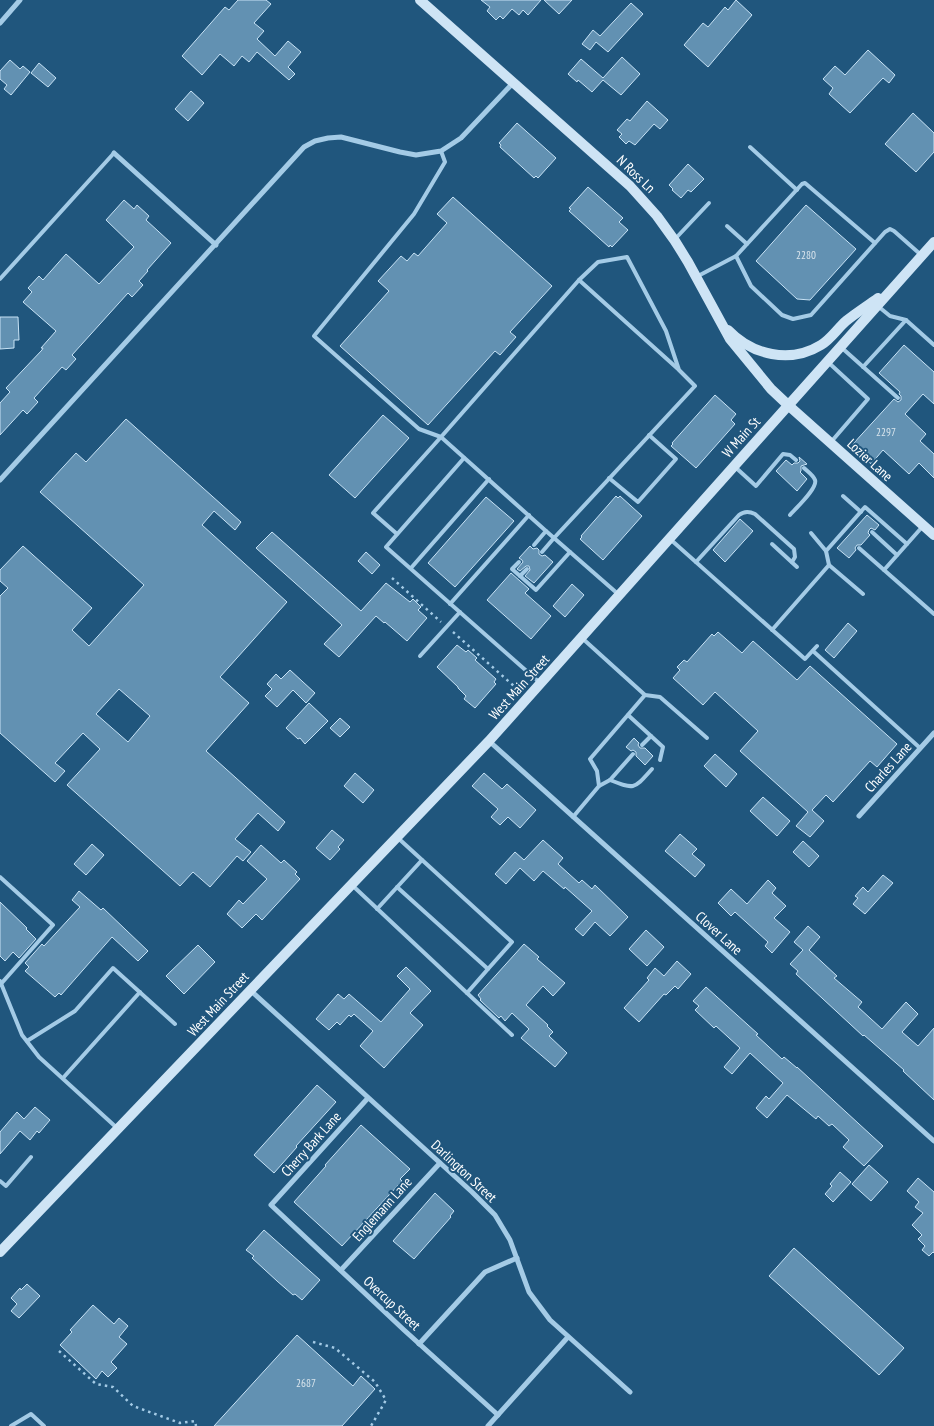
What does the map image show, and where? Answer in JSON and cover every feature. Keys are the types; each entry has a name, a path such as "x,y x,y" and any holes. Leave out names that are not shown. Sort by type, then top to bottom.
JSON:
{"main road":[{"name":"N Ross Ln","path":"420,0 630,186 657,216 674,240 730,339 771,389 788,406"},
{"name":"W Main St","path":"570,651 934,242"},
{"path":"721,322 742,342 758,351 795,355 808,352 826,342 846,322 894,286"},
{"name":"Lozier Lane","path":"788,406 934,535"},
{"name":"West Main Street","path":"0,1252 489,741 570,651"}],"street":[{"path":"0,23 20,0"},
{"path":"0,480 304,147 315,141 341,137 416,155 441,151 461,138 514,82"},
{"path":"114,153 216,245"},
{"name":"Charles Lane","path":"859,816 934,733"},
{"name":"Clover Lane","path":"489,741 934,1141"},
{"name":"Darlington Street","path":"250,990 495,1215 510,1240 529,1292 550,1320 630,1392"},
{"name":"Cherry Bark Lane","path":"271,1206 368,1098"},
{"name":"Englemann Lane","path":"341,1270 440,1163"},
{"name":"Overcup Street","path":"271,1206 498,1415"},
{"path":"419,1344 485,1272 517,1258"},
{"path":"488,1426 568,1337"}],"lane":[{"path":"750,147 797,190"},
{"path":"441,151 444,162 414,214 314,336 419,429 441,437 619,596"},
{"path":"0,280 114,153"},
{"path":"696,277 736,256 805,183 875,243"},
{"path":"674,240 709,203"},
{"path":"727,226 747,244"},
{"path":"736,256 751,286 782,315 793,319 811,315 885,232 890,229 922,256"},
{"path":"397,534 373,513 579,280 598,262 627,257 666,331 679,370"},
{"path":"542,552 695,386 579,280"},
{"path":"878,305 890,316 906,320 934,346"},
{"path":"863,367 906,320"},
{"path":"840,347 898,398"},
{"path":"827,362 868,399 830,443"},
{"path":"610,478 638,502 676,459 649,435"},
{"path":"734,466 756,486 783,454 790,455 796,460"},
{"path":"464,458 386,547 541,683"},
{"path":"790,515 812,490 815,483 814,478 804,468"},
{"path":"411,568 489,480"},
{"path":"843,496 861,512"},
{"path":"826,551 865,507 908,544"},
{"path":"696,562 743,512 755,514 794,549 795,557 792,562"},
{"path":"450,604 529,515"},
{"path":"855,518 860,522"},
{"path":"884,570 924,526"},
{"path":"534,545 546,531"},
{"path":"872,532 897,555"},
{"path":"842,533 847,537"},
{"path":"811,534 826,551 830,565 862,594"},
{"path":"670,538 805,659 817,646"},
{"path":"772,544 798,566"},
{"path":"859,548 934,614"},
{"path":"518,562 512,569 536,590 570,552"},
{"path":"772,630 830,565"},
{"path":"520,576 527,569"},
{"path":"420,656 460,612"},
{"path":"582,638 646,695 660,697 707,738"},
{"path":"812,651 920,748"},
{"path":"599,786 597,771 590,759 646,695"},
{"path":"628,715 663,747 660,760"},
{"path":"642,745 651,736"},
{"path":"573,817 599,786 610,780 634,754"},
{"path":"610,780 629,787 639,784 652,769"},
{"path":"397,837 512,942 467,993"},
{"path":"377,909 422,860"},
{"path":"0,877 53,925 0,983 22,1035 38,1057 118,1130"},
{"path":"351,884 512,1035"},
{"path":"397,887 488,969"},
{"path":"27,1041 75,1011 113,968 175,1024"},
{"path":"63,1078 140,992"},
{"path":"0,1181 6,1186 31,1157"},
{"path":"11,1426 31,1414 44,1426"}],"path":[{"path":"313,1342 335,1348 375,1382 386,1400 371,1426"},
{"path":"59,1351 96,1384 113,1387 133,1406 180,1423 195,1422 196,1426"}],"building":[{"path":"238,0 266,0 271,4 254,23 264,31 257,39 275,56 288,41 301,52 288,67 295,74 289,80 257,52 249,62 242,56 234,66 220,54 202,75 182,56 225,7 229,10"},
{"path":"481,0 541,0 528,15 523,10 519,15 512,9 503,19 500,16 496,20 487,11 490,7"},
{"path":"544,0 572,0 559,14"},
{"path":"736,0 752,15 708,67 684,45 703,23 708,27 725,7 728,10"},
{"path":"631,3 643,14 608,52 596,42 590,50 582,44 593,30 600,36"},
{"path":"868,50 895,75 889,83 883,78 850,113 829,94 833,88 823,79 835,66 845,75"},
{"path":"622,57 640,74 621,95 603,80 592,92 568,74 581,59 603,78"},
{"path":"10,60 20,69 23,66 30,72 11,95 4,89 7,85 0,79 0,71"},
{"path":"39,63 56,78 48,87 31,73"},
{"path":"191,91 204,103 188,121 175,109"},
{"path":"647,101 668,120 660,129 654,124 635,145 629,141 626,144 619,137 622,134 617,130 627,119 630,121"},
{"path":"913,113 934,133 934,152 916,172 885,144"},
{"path":"517,123 556,158 538,178 536,176 534,178 500,147 499,143"},
{"path":"688,164 704,179 691,192 688,190 681,198 669,185"},
{"path":"588,187 623,218 619,222 628,230 612,247 610,245 609,247 569,211 571,209 569,208"},
{"path":"453,197 552,286 510,332 516,337 500,355 495,351 428,425 340,346 389,291 378,281 401,256 407,261 414,253 418,256 447,223 437,214"},
{"path":"124,200 134,209 137,205 149,216 146,220 171,243 139,281 143,285 132,297 128,293 72,355 76,359 66,370 62,367 34,398 38,402 27,414 23,410 0,435 0,403 10,392 6,388 42,350 43,348 41,348 56,331 23,302 32,292 28,288 39,276 43,280 66,254 99,284 134,247 106,220"},
{"path":"806,205 856,249 810,300 797,299 756,261"},
{"path":"0,317 18,317 19,340 14,340 14,348 0,349"},
{"path":"904,345 934,372 934,404 923,394 905,414 926,434 920,441 934,454 934,478 919,463 909,474 883,450 871,464 852,445 894,399 898,402 901,400 900,392 879,373"},
{"path":"715,395 736,414 731,420 735,424 696,468 671,446"},
{"path":"383,415 409,438 355,498 329,475"},
{"path":"126,419 241,522 235,530 214,511 202,525 287,602 220,677 249,703 206,751 285,822 278,831 258,813 235,839 251,852 243,861 237,856 210,887 193,872 180,886 67,785 100,749 83,733 55,763 65,771 55,782 0,733 0,596 8,588 0,581 0,570 23,546 92,608 72,630 89,646 144,585 40,492 76,453 86,462","holes":["119,689 150,716 128,742 96,714"]},
{"path":"799,457 807,464 801,466 800,472 807,479 797,491 776,471 786,460 792,465 798,463 800,461"},
{"path":"616,496 618,498 620,496 642,516 603,560 580,539"},
{"path":"486,497 514,521 455,587 428,563"},
{"path":"867,515 879,525 875,530 871,528 869,530 868,533 870,535 861,545 857,545 856,550 849,558 837,548"},
{"path":"740,519 753,531 725,562 713,550"},
{"path":"272,532 361,611 386,583 410,602 413,599 421,607 418,610 427,618 407,641 376,616 339,657 324,644 342,625 256,548"},
{"path":"530,546 533,549 537,548 539,554 545,555 553,562 534,583 525,576 530,570 529,566 520,571 517,569 523,562 519,558"},
{"path":"366,552 380,565 372,574 358,561"},
{"path":"511,573 529,589 525,593 551,616 531,639 487,600"},
{"path":"572,584 584,595 565,617 553,606"},
{"path":"848,623 857,631 834,658 825,650"},
{"path":"718,632 742,653 753,641 797,680 810,666 897,744 877,767 870,761 833,802 826,795 812,810 824,821 810,837 796,826 808,812 740,751 758,731 715,692 703,705 673,678 680,670 677,667 684,660 687,662 712,634 714,636"},
{"path":"457,645 466,652 468,650 477,658 475,660 496,679 494,682 496,684 475,708 464,699 466,696 437,667"},
{"path":"290,670 315,693 306,703 293,690 277,707 265,696 272,689 267,684 276,674 281,679"},
{"path":"309,703 328,721 305,744 286,728"},
{"path":"340,718 350,727 340,737 330,728"},
{"path":"634,738 639,743 640,748 645,748 653,756 645,765 636,756 636,752 626,747"},
{"path":"715,754 737,774 726,787 704,766"},
{"path":"355,773 374,790 363,803 344,786"},
{"path":"484,773 502,789 507,784 536,810 520,828 508,817 500,825 491,817 498,809 472,786"},
{"path":"763,797 790,821 777,836 750,811"},
{"path":"332,830 344,840 338,847 340,849 330,860 316,848"},
{"path":"680,834 697,849 692,854 705,865 695,877 665,851"},
{"path":"543,840 563,858 558,864 579,883 582,880 592,889 595,885 628,917 610,936 595,922 583,936 575,929 592,911 565,887 564,889 543,871 534,881 520,868 506,884 495,874 515,852 524,860"},
{"path":"803,841 819,856 809,867 793,852"},
{"path":"92,844 104,855 86,875 74,864"},
{"path":"261,845 281,863 284,860 297,872 295,874 300,879 262,920 256,914 242,928 227,914 239,900 243,904 267,879 247,861"},
{"path":"883,875 893,883 865,914 853,904 858,898 855,896 863,887 868,892"},
{"path":"768,880 776,888 772,893 786,906 774,918 790,932 772,953 765,946 768,942 735,912 731,916 718,903 731,889 747,904"},
{"path":"79,891 101,910 103,908 148,951 138,961 112,937 61,995 59,993 55,997 25,971 29,967 25,963 42,944 44,946 80,907 72,900"},
{"path":"0,902 36,939 19,958 13,952 5,961 0,956"},
{"path":"808,926 820,937 809,950 837,976 834,978 862,1002 858,1007 882,1029 906,1002 918,1014 902,1032 918,1046 934,1028 934,1100 904,1070 863,1036 796,974 798,971 790,964 803,950 794,942"},
{"path":"646,930 664,947 647,966 629,949"},
{"path":"524,944 539,957 537,959 565,983 553,996 543,986 526,1005 548,1025 553,1032 549,1036 567,1053 555,1067 521,1038 529,1029 512,1013 505,1021 501,1016 499,1018 480,1000 478,995"},
{"path":"198,945 215,962 184,994 166,976"},
{"path":"677,961 691,974 678,989 675,986 666,995 664,994 639,1022 624,1008 649,980 647,978 655,968 664,976"},
{"path":"406,967 431,991 410,1013 423,1025 384,1068 360,1046 373,1031 354,1014 351,1017 349,1015 340,1025 337,1022 329,1030 316,1019 338,994 344,999 349,994 381,1022 410,989 397,976"},
{"path":"706,987 758,1034 756,1035 782,1059 784,1057 797,1067 883,1146 864,1166 843,1147 849,1140 832,1124 829,1126 818,1116 816,1119 787,1095 767,1118 756,1108 766,1096 769,1099 783,1083 750,1053 732,1074 724,1067 740,1048 695,1010 699,1006 693,1001"},
{"path":"317,1085 336,1102 274,1173 254,1155"},
{"path":"35,1107 50,1120 30,1140 20,1131 0,1154 0,1132 17,1112 24,1119"},
{"path":"361,1125 410,1169 400,1179 402,1181 342,1246 294,1202"},
{"path":"869,1165 888,1182 871,1201 852,1184"},
{"path":"840,1172 851,1182 833,1202 825,1194 832,1186 830,1184"},
{"path":"918,1178 934,1192 934,1253 929,1256 922,1250 925,1246 918,1239 922,1235 912,1225 923,1213 915,1207 919,1202 907,1191"},
{"path":"435,1193 454,1211 451,1217 414,1259 393,1241"},
{"path":"264,1230 320,1280 302,1300 277,1281 246,1250"},
{"path":"794,1248 904,1348 879,1375 769,1276"},
{"path":"27,1284 40,1296 19,1318 11,1311 17,1304 11,1298 20,1288 21,1290"},
{"path":"93,1305 114,1324 119,1318 128,1326 119,1337 127,1344 111,1362 117,1368 108,1377 102,1371 96,1379 60,1345 72,1332 70,1330"},
{"path":"297,1335 353,1386 361,1376 375,1389 342,1426 214,1426"}]}
